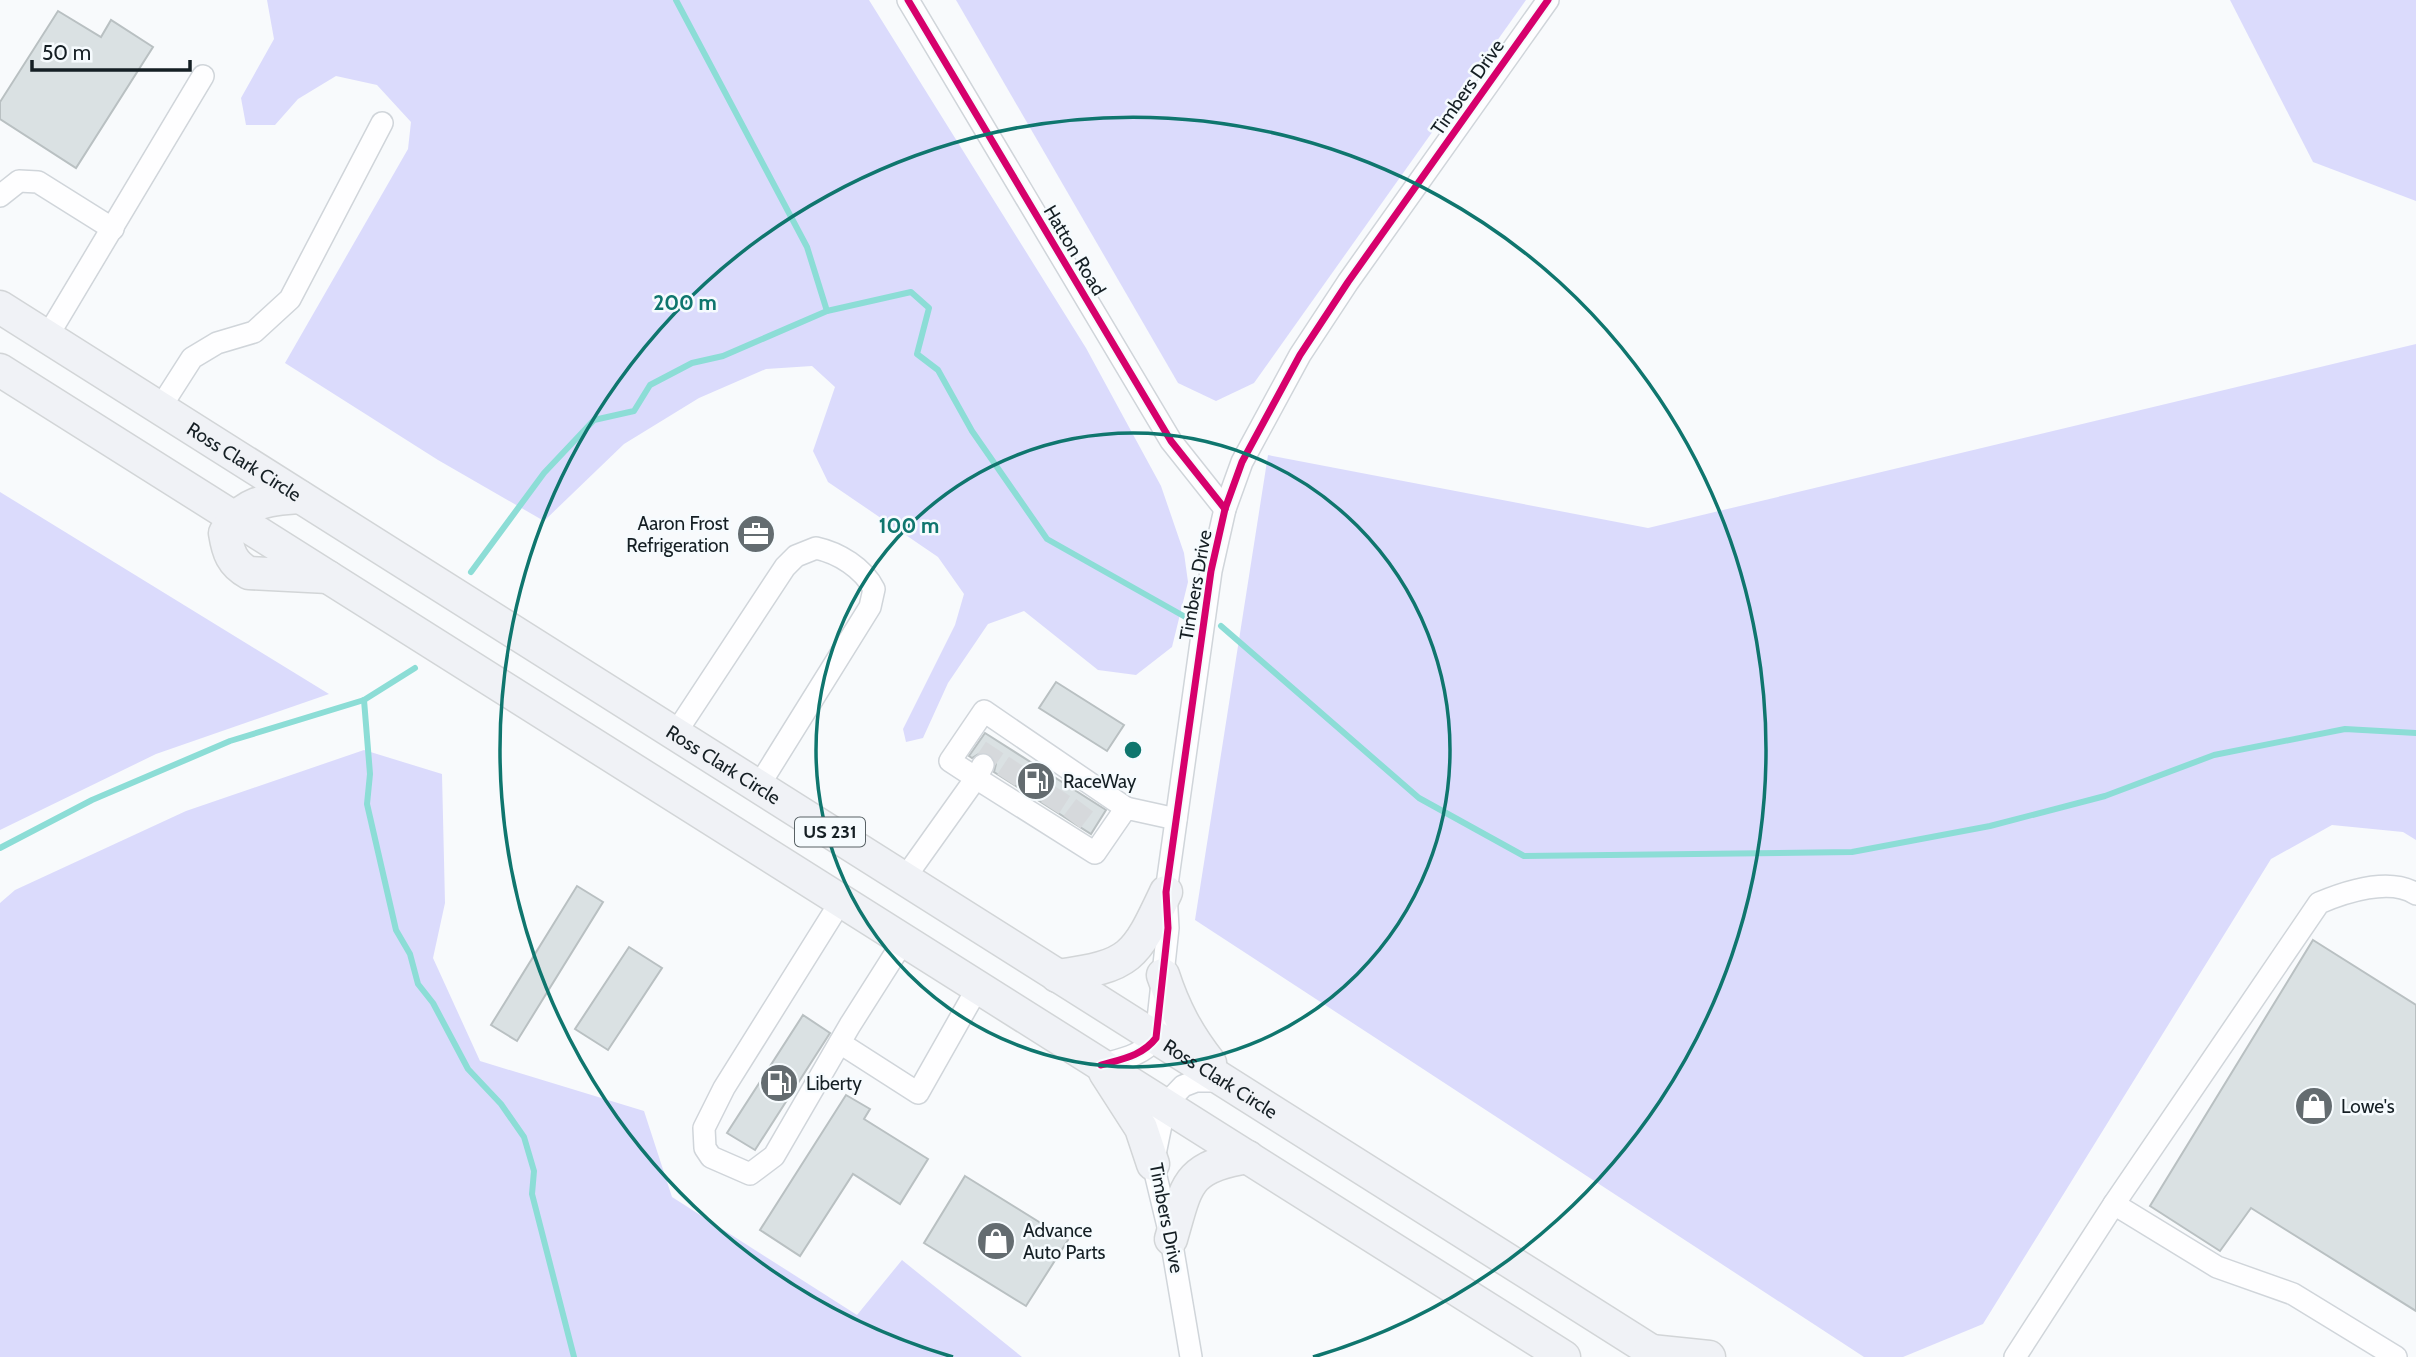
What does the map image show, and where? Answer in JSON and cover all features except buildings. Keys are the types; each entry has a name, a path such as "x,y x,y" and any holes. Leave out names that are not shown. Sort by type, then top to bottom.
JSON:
{"highway":[{"name":"Ross Clark Circle","path":"0,307 1656,1354"},
{"name":"US 231","path":"0,370 1564,1357"},
{"path":"234,519 251,504 270,498 300,497"},
{"path":"1058,975 1101,970 1115,965 1132,953 1144,938 1166,892"},
{"path":"1163,975 1188,1035 1224,1081"},
{"path":"1101,1065 1141,1128 1153,1164"},
{"path":"1171,1239 1186,1187 1200,1172 1220,1162 1248,1157"},
{"path":"1656,1354 1709,1357"}],"street":[{"name":"Hatton Road","path":"908,0 1171,441 1225,509"},
{"name":"Timbers Drive","path":"1156,1038 1168,928 1166,892 1211,571 1225,509 1242,462 1300,355 1348,282 1548,0"},
{"path":"47,337 203,76"},
{"path":"160,408 192,358 217,343 254,332 290,299 382,123"},
{"path":"0,196 19,181 38,182 113,229"},
{"path":"675,734 759,603 796,555 816,548 855,566 867,576 874,589 870,607 758,787"},
{"path":"1126,808 1095,853 1067,827 1024,799 979,771 950,761 984,711 1004,735 1093,793 1126,808 1175,819"},
{"path":"904,878 979,771"},
{"path":"2015,1357 2319,903 2343,893 2384,887 2410,890 2416,894"},
{"path":"841,901 724,1088 704,1128 705,1148 711,1157 750,1174 761,1169 774,1156 840,1042 904,940"},
{"path":"840,1042 918,1093 978,988"},
{"path":"1101,1065 1133,1056 1147,1048 1156,1038"},
{"path":"1165,1105 1183,1086 1196,1081 1224,1081"},
{"name":"Timbers Drive","path":"1165,1105 1153,1164 1171,1239 1191,1357"},
{"path":"2115,1204 2217,1267 2293,1294 2396,1357"}],"shaded area":[{"path":"267,0 869,0 1086,348 1161,486 1184,553 1188,582 1172,647 1136,675 1098,670 1024,611 988,624 948,683 923,738 906,742 903,729 955,625 964,594 938,557 828,482 813,451 835,387 812,366 766,369 699,398 624,444 544,521 438,460 285,363 408,149 411,122 377,85 336,76 298,99 275,125 246,125 241,98 274,39"},
{"path":"956,0 1526,0 1254,383 1216,401 1178,383"},
{"path":"2230,0 2416,0 2416,201 2313,162"},
{"path":"2416,344 2416,840 2403,832 2332,825 2271,859 1983,1324 1903,1357 1864,1357 1195,920 1268,455 1648,528"},
{"path":"0,492 329,694 156,754 0,830"},
{"path":"364,750 442,774 445,903 433,958 480,1061 644,1111 672,1197 857,1315 902,1260 1022,1357 0,1357 0,903 15,890 186,811"}],"waterway":[{"path":"676,0 807,247 827,311"},
{"path":"471,572 544,473 594,420 634,411 650,385 692,363 723,356 827,311 911,292 929,308 917,354 938,370 972,431 1047,539 1196,623"},
{"path":"1221,626 1419,798 1524,856 1852,852 1990,826 2105,796 2214,755 2345,729 2416,733"},
{"path":"0,848 92,800 230,741 364,700 415,668"},
{"path":"364,700 370,774 367,804 396,930 410,954 418,984 433,1003 468,1069 501,1104 524,1137 534,1171 532,1194 574,1357"}],"tunnel":[{"path":"983,765 999,741"},
{"path":"1006,780 1022,756"},
{"path":"1027,793 1042,768"},
{"path":"1050,808 1066,783"},
{"path":"1072,822 1090,798"}],"cycle path":[{"path":"908,0 1171,441 1225,509"},
{"path":"1101,1065 1138,1053 1156,1038 1168,928 1166,892 1211,571 1225,509 1242,462 1300,355 1348,282 1548,0"}],"place":[{"name":"Aaron Frost Refrigeration","path":"756,534"},
{"name":"RaceWay","path":"1036,781"},
{"name":"Liberty","path":"779,1083"},
{"name":"Lowe's","path":"2314,1106"},
{"name":"Advance Auto Parts","path":"996,1241"}]}
